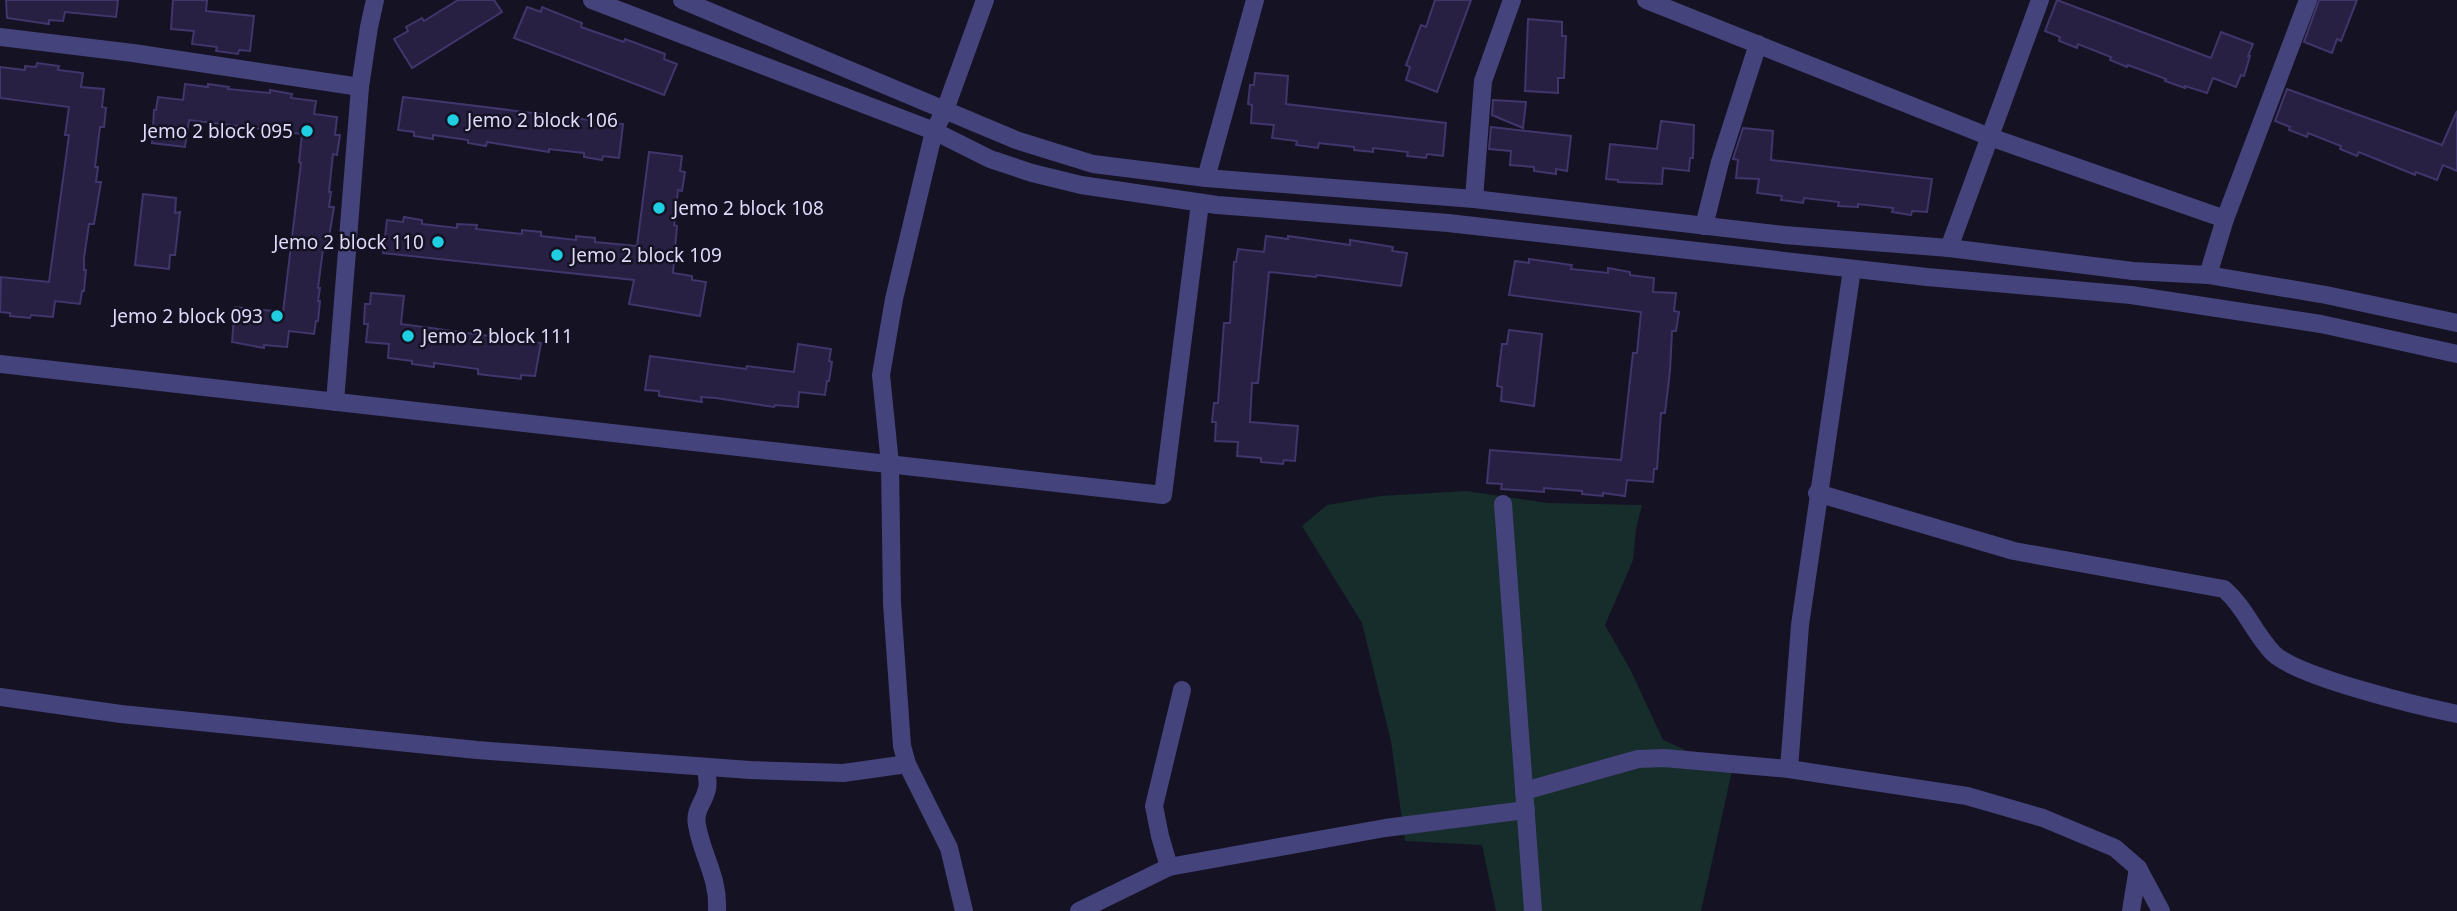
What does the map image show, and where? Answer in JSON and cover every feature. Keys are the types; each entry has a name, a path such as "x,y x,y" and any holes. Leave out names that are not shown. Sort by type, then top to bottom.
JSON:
{"street":[{"path":"335,401 360,87 375,0"},
{"path":"592,0 934,131 990,159 1081,185 1200,203 1448,223 1852,269 2131,295 2320,324 2457,354"},
{"path":"682,0 1016,140 1093,164 1206,178 1474,199 1784,235 1949,248 2133,271 2208,275 2326,295 2457,323"},
{"path":"964,911 949,848 907,764 902,746 892,603 890,464 881,375 894,299 934,131 945,110 985,0"},
{"path":"1206,178 1255,0"},
{"path":"1474,199 1483,81 1512,0"},
{"path":"1646,0 1990,136 2225,219"},
{"path":"1949,248 2040,0"},
{"path":"2208,275 2225,219 2308,0"},
{"path":"0,37 133,53 360,87"},
{"path":"1704,226 1720,162 1758,44"},
{"path":"0,364 1163,495 1200,203"},
{"path":"1779,260 1784,235"},
{"path":"1789,769 1800,625 1817,494 1852,269"},
{"path":"1817,494 2014,551 2224,589 2243,609 2274,654 2303,671 2457,714"},
{"path":"1503,504 1533,911"},
{"path":"1169,867 1154,806 1182,690"},
{"path":"0,697 121,714 477,750 706,767 843,773 907,764"},
{"path":"1524,791 1639,759 1664,758 1789,769 1967,796 2043,818 2115,848 2138,868 2161,911"},
{"path":"706,767 708,788 696,812 697,826 711,865 718,897 718,911"},
{"path":"1079,911 1169,867 1385,828 1526,810"},
{"path":"2131,911 2138,868"}],"green space":[{"path":"1466,491 1548,503 1642,505 1633,560 1605,625 1631,671 1663,740 1732,771 1701,911 1496,911 1482,845 1405,841 1391,741 1362,623 1302,526 1327,505 1381,496"}],"building":[{"path":"6,0 118,0 116,17 65,12 63,21 49,20 49,24 7,18"},
{"path":"173,0 207,0 206,11 254,16 250,51 239,50 238,54 216,51 217,47 192,44 194,31 171,29"},
{"path":"458,0 494,0 502,12 412,68 394,39 408,31 406,27 422,18 424,21"},
{"path":"1435,0 1471,0 1437,92 1406,80 1410,67 1406,65 1421,25 1426,27"},
{"path":"2057,0 2211,58 2221,32 2253,44 2244,76 2241,75 2236,87 2213,78 2207,93 2165,81 2166,79 2128,65 2127,67 2110,60 2111,57 2078,44 2077,48 2059,41 2060,37 2045,31"},
{"path":"2319,0 2357,0 2341,41 2337,39 2332,53 2304,42"},
{"path":"527,7 541,12 542,7 582,23 581,27 665,54 664,59 677,64 664,95 514,38"},
{"path":"1528,19 1562,22 1562,36 1566,36 1564,78 1558,78 1558,93 1525,91"},
{"path":"37,63 59,66 58,70 83,73 81,87 104,89 102,107 106,108 104,127 100,127 95,167 98,167 96,182 101,182 94,224 89,224 84,258 84,291 80,304 55,301 53,317 31,315 30,318 0,312 1,277 49,282 69,135 65,135 69,107 0,98 0,67 25,70 25,66 36,67"},
{"path":"1255,73 1288,76 1286,104 1446,123 1443,156 1427,154 1426,158 1407,156 1408,152 1373,148 1373,152 1319,143 1318,148 1296,145 1297,141 1272,138 1274,125 1251,123 1252,105 1248,104 1250,85 1254,85"},
{"path":"185,84 208,87 208,84 229,87 228,89 270,93 270,90 292,94 291,98 316,101 314,114 337,117 335,135 340,135 337,155 333,154 329,192 329,207 334,207 327,249 323,249 318,288 318,321 314,334 289,331 287,347 264,345 264,348 232,342 235,307 283,312 302,134 189,120 185,147 152,143 154,110 158,97 183,100"},
{"path":"2287,89 2442,145 2457,111 2457,171 2443,165 2437,180 2416,172 2415,175 2359,152 2357,156 2340,149 2341,146 2308,133 2307,137 2289,130 2290,127 2275,121"},
{"path":"403,97 623,124 619,158 603,156 602,160 584,157 584,153 549,149 549,152 487,142 486,146 468,143 468,140 433,135 433,139 414,136 414,132 398,130"},
{"path":"1493,100 1526,102 1523,128 1492,115"},
{"path":"1661,121 1694,125 1693,158 1690,158 1689,171 1663,168 1662,184 1606,179 1610,144 1657,149"},
{"path":"1491,127 1571,136 1567,171 1556,169 1556,174 1534,171 1534,167 1510,165 1511,151 1489,149"},
{"path":"1743,128 1773,131 1771,160 1932,179 1927,212 1912,211 1911,215 1892,212 1893,208 1858,204 1858,207 1838,206 1839,202 1804,198 1803,203 1781,200 1782,196 1757,193 1759,179 1736,178 1738,160 1733,159"},
{"path":"649,152 682,156 680,171 685,172 682,191 678,190 673,273 692,276 692,280 706,282 700,316 629,304 634,280 383,253 387,220 403,222 404,217 422,220 422,224 457,228 457,224 477,225 476,229 522,234 522,230 541,232 541,236 576,240 576,236 595,238 595,242 637,246"},
{"path":"143,194 176,198 175,213 180,212 175,255 170,255 169,269 135,265"},
{"path":"1266,236 1288,239 1288,236 1350,245 1350,240 1393,247 1392,251 1407,253 1401,286 1269,272 1258,383 1252,383 1250,422 1298,426 1295,461 1284,460 1283,464 1261,462 1261,458 1237,456 1238,442 1215,441 1216,422 1212,422 1214,403 1218,403 1224,323 1230,323 1234,262 1238,249 1264,252"},
{"path":"1529,259 1572,265 1571,269 1608,273 1608,268 1630,272 1630,275 1654,278 1653,292 1676,293 1674,311 1679,312 1676,331 1672,331 1670,371 1665,413 1661,413 1657,469 1654,469 1653,482 1627,480 1625,496 1582,494 1582,491 1544,488 1544,492 1501,489 1502,484 1487,483 1490,450 1621,460 1633,353 1637,353 1641,312 1509,295 1515,261 1529,263"},
{"path":"371,293 404,296 401,324 541,343 535,376 521,375 521,379 478,374 478,369 434,363 434,367 388,358 389,344 366,342 368,324 364,324 365,304 370,304"},
{"path":"1509,330 1542,334 1534,406 1501,401 1502,387 1497,386 1502,344 1507,344"},
{"path":"798,344 831,349 829,361 832,362 825,395 799,392 798,407 774,407 701,397 702,402 659,396 659,391 645,390 650,356 746,369 747,366 794,372"}],"place":[{"name":"Jemo 2 block 106","path":"453,120"},
{"name":"Jemo 2 block 095","path":"307,131"},
{"name":"Jemo 2 block 108","path":"659,208"},
{"name":"Jemo 2 block 110","path":"438,242"},
{"name":"Jemo 2 block 109","path":"557,255"},
{"name":"Jemo 2 block 093","path":"277,316"},
{"name":"Jemo 2 block 111","path":"408,336"}]}
